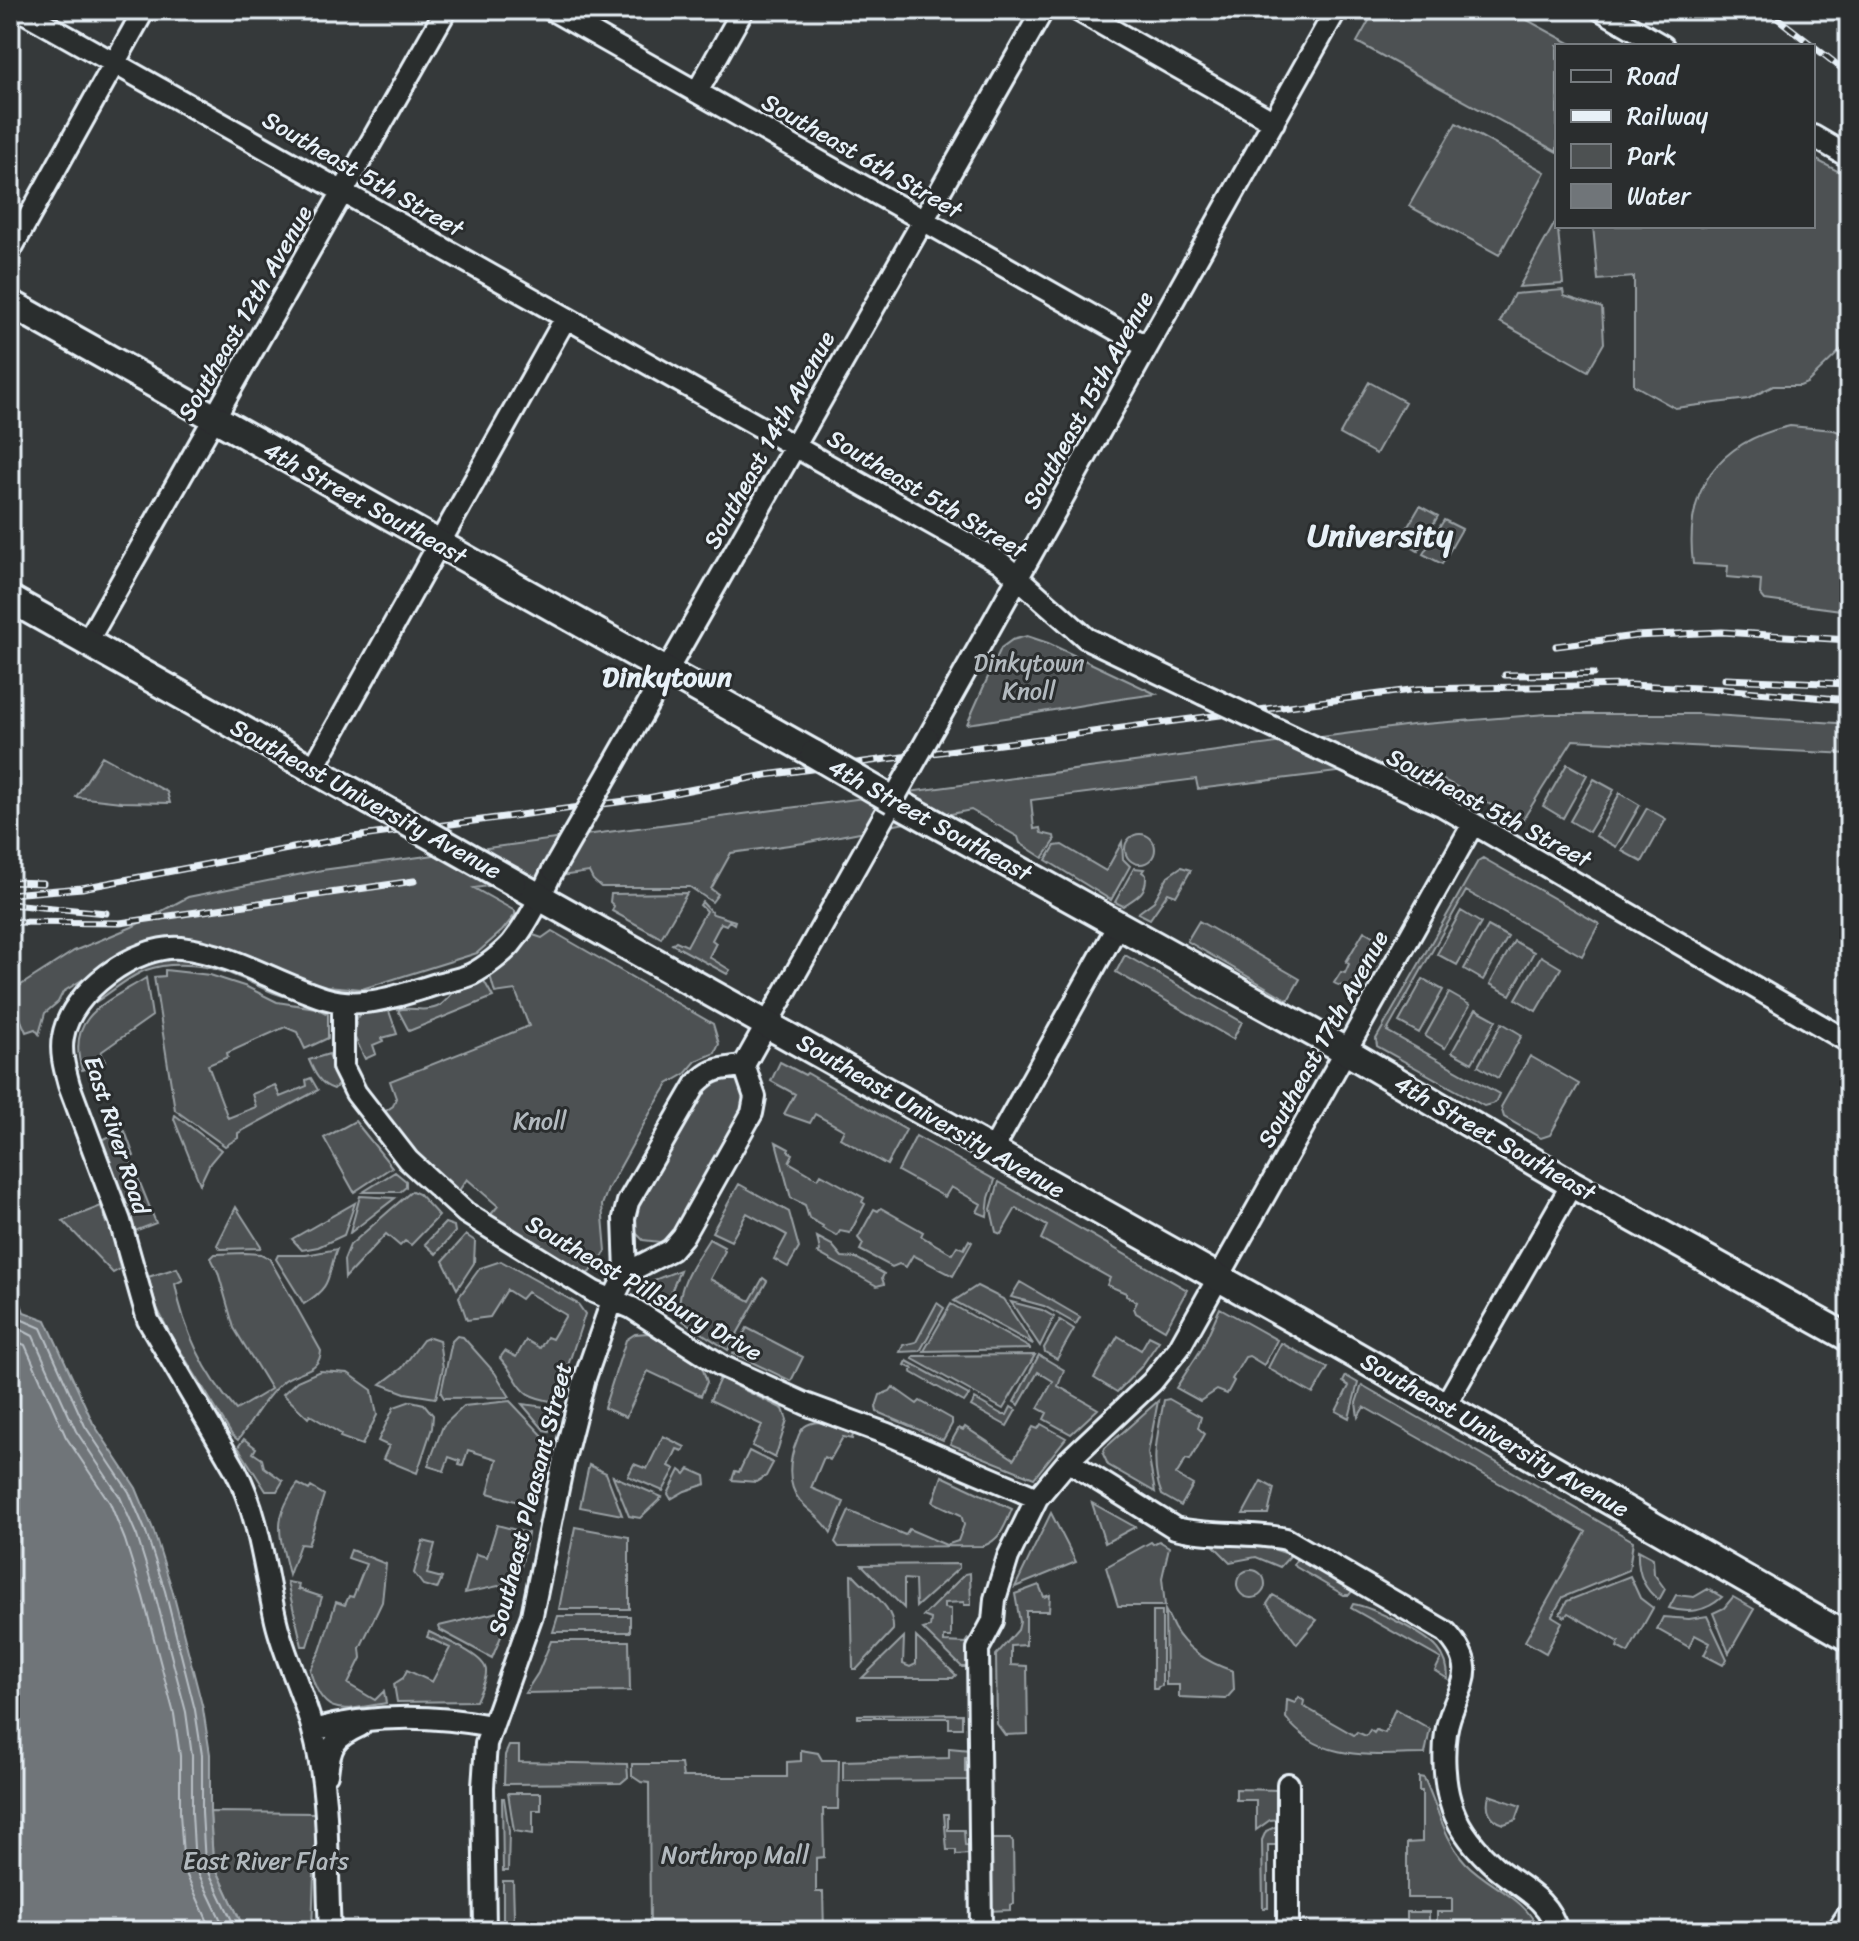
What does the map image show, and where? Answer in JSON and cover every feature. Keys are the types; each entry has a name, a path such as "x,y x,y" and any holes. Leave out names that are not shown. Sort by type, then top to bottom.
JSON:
{"main road":[{"name":"4th Street Southeast","path":"10,303 214,420 1346,1051 1572,1184 1849,1338"},
{"name":"Southeast University Avenue","path":"10,599 1445,1406 1849,1638"}],"street":[{"name":"Southeast 5th Street","path":"20,10 1000,562 1086,638 1443,806 1849,1042"},
{"path":"10,251 144,10"},
{"name":"Southeast 12th Avenue","path":"87,642 446,10"},
{"name":"Southeast 6th Street","path":"552,10 1147,347"},
{"path":"697,92 743,10"},
{"name":"Southeast 14th Avenue","path":"541,897 553,870 1043,10"},
{"path":"1077,10 1274,122"},
{"name":"Southeast 15th Avenue","path":"765,1023 1019,578 1336,10"},
{"path":"1601,10 1660,44"},
{"path":"1815,137 1849,157"},
{"path":"313,769 565,319"},
{"name":"Southeast 17th Avenue","path":"981,1931 978,1649 993,1621 995,1599 1008,1557 1037,1498 1068,1461 1152,1382 1179,1348 1473,824"},
{"name":"East River Road","path":"325,1797 313,1730 283,1650 248,1494 148,1320 113,1200 69,1085 64,1066 63,1036 77,1003 137,955 165,948 181,948 224,958 295,988 343,1003 361,1003 390,998 472,974 510,945 541,897"},
{"path":"992,1151 1118,925"},
{"name":"Southeast Pillsbury Drive","path":"343,1003 343,1067 356,1093 408,1160 466,1213 531,1255 612,1301 632,1308 722,1366 775,1391 887,1434 1037,1498"},
{"path":"626,1273 671,1250 683,1236 752,1113 755,1097 744,1065 765,1023"},
{"name":"Southeast Pleasant Street","path":"485,1931 483,1787 486,1744 532,1615 580,1394 612,1301 626,1273 624,1218 632,1194 697,1083 708,1072 721,1067 744,1065"},
{"path":"1445,1406 1572,1184"},
{"path":"1068,1461 1175,1528 1286,1539 1446,1632 1457,1644 1465,1669 1464,1685 1446,1734 1450,1801 1465,1833 1491,1863 1533,1892 1554,1919 1557,1931"},
{"path":"313,1730 375,1718 459,1720 492,1726"},
{"path":"330,1931 325,1797 329,1752 340,1736 375,1718"},
{"path":"1288,1784 1288,1931"},
{"path":"1837,1931 1849,1913"}],"green space":[{"path":"1375,10 1509,10 1571,44 1555,44 1555,151 1357,42"},
{"path":"1456,123 1545,172 1499,255 1409,206"},
{"path":"1815,159 1849,177 1849,332 1844,347 1800,386 1773,386 1748,399 1675,408 1634,385 1634,277 1598,280 1593,228 1815,228"},
{"path":"1555,223 1563,284 1519,287"},
{"path":"1563,290 1564,296 1602,308 1604,343 1588,371 1500,322 1514,294"},
{"path":"1369,382 1405,402 1376,454 1340,434"},
{"path":"1790,426 1834,430 1849,436 1849,479 1845,479 1844,484 1849,485 1849,611 1765,600 1760,594 1761,580 1727,577 1728,566 1693,564 1694,513 1700,492 1711,473 1725,457 1743,444 1765,433"},
{"path":"1420,506 1438,516 1418,551 1400,540"},
{"path":"1444,520 1462,529 1442,564 1423,554"},
{"name":"Dinkytown Knoll","path":"1027,636 1156,694 967,724 1001,648 1012,640"},
{"path":"1547,714 1698,714 1837,723 1849,725 1849,754 1573,740 1522,821 1411,763 1198,789 1196,779 1031,800 1034,829 1040,828 1041,833 1054,836 1055,841 1043,858 1020,843 1018,837 971,810 804,843 731,853 711,889 718,894 712,902 690,887 601,887 589,872 474,888 515,911 502,931 477,953 362,989 327,986 325,990 206,944 101,968 63,992 58,1002 45,1013 39,1034 35,1029 26,1032 20,1018 10,1023 10,993 74,951 132,927 188,897 322,870 1412,725"},
{"path":"102,756 167,792 170,803 76,797"},
{"path":"1567,764 1587,775 1563,818 1543,806"},
{"path":"1594,779 1614,790 1589,832 1570,821"},
{"path":"1620,793 1640,805 1616,847 1596,836"},
{"path":"1647,808 1666,819 1642,862 1622,851"},
{"path":"1140,834 1146,835 1154,843 1154,855 1146,863 1140,864 1134,863 1126,855 1125,849 1126,843 1134,835"},
{"path":"1122,842 1123,859 1130,866 1111,900 1046,860 1055,846 1062,845 1106,871"},
{"path":"1483,858 1599,924 1582,956 1466,891 1387,1031 1499,1094 1495,1103 1484,1106 1377,1046 1376,1039 1478,861"},
{"path":"1181,867 1191,870 1176,896 1168,893 1150,919 1138,913 1154,901 1168,876"},
{"path":"1134,868 1144,869 1145,886 1140,894 1123,906 1115,902"},
{"path":"687,893 661,938 612,911 614,906 610,902 611,894"},
{"path":"702,902 713,914 735,921 734,924 729,921 726,925 721,923 712,940 716,943 709,957 730,970 727,974 672,944 676,941 687,946 706,911 700,905"},
{"path":"1461,911 1481,923 1457,965 1437,954"},
{"path":"1199,921 1300,979 1288,1000 1187,941"},
{"path":"1488,926 1508,937 1483,980 1464,969"},
{"name":"Knoll","path":"552,931 713,1024 719,1044 715,1053 696,1061 685,1074 668,1084 650,1113 602,1205 606,1251 596,1267 583,1277 488,1218 498,1206 467,1179 456,1195 428,1170 380,1115 393,1106 396,1098 390,1081 529,1026 515,990 495,993 490,975 533,935 542,938"},
{"path":"1364,931 1383,942 1356,989 1334,983 1341,972 1345,973 1349,964 1346,962"},
{"path":"1514,941 1534,952 1510,995 1490,984"},
{"path":"1125,955 1242,1022 1233,1039 1116,972"},
{"path":"157,956 206,959 303,1000 278,994 216,969 168,965 138,973 87,1007 111,979"},
{"path":"1541,956 1561,968 1536,1011 1516,999"},
{"path":"165,970 210,975 247,987 277,1002 316,1008 328,1014 328,1038 305,1049 297,1032 285,1027 208,1065 228,1118 256,1107 252,1094 275,1085 280,1097 307,1086 306,1080 311,1078 318,1090 238,1133 238,1138 225,1146 175,1110 154,977 165,976"},
{"path":"146,978 152,1016 101,1052 105,1061 82,1070 78,1052 84,1023 104,1003"},
{"path":"483,979 493,997 409,1031 398,1010 437,1007 457,989"},
{"path":"1423,979 1443,990 1419,1033 1399,1022"},
{"path":"1449,993 1470,1005 1445,1048 1425,1036"},
{"path":"1476,1009 1496,1020 1472,1063 1452,1052"},
{"path":"389,1011 397,1034 382,1038 383,1041 373,1045 376,1054 365,1059 355,1038 356,1018 365,1013"},
{"path":"1502,1023 1522,1035 1498,1078 1478,1066"},
{"path":"329,1054 339,1084 334,1089 321,1081 309,1060"},
{"path":"1530,1056 1579,1084 1550,1135 1541,1138 1504,1117 1501,1107"},
{"path":"780,1062 805,1075 807,1073 906,1130 887,1165 840,1138 844,1130 815,1114 810,1123 784,1114 795,1094 771,1081"},
{"path":"732,1076 743,1089 743,1106 672,1234 660,1242 643,1240 634,1231 632,1215 707,1081"},
{"path":"175,1115 221,1150 210,1163 200,1184 174,1119"},
{"path":"355,1121 392,1167 354,1192 324,1138"},
{"path":"125,1131 134,1156 130,1158 156,1223 135,1231 100,1140"},
{"path":"916,1136 995,1180 987,1216 977,1212 981,1204 951,1187 945,1197 898,1171"},
{"path":"776,1142 793,1154 789,1162 818,1179 821,1174 864,1198 862,1202 865,1204 850,1233 840,1231 837,1236 822,1228 809,1218 805,1205 791,1198"},
{"path":"395,1172 406,1181 406,1187 400,1192 363,1192"},
{"path":"999,1182 1187,1290 1165,1330 1136,1313 1134,1308 1137,1302 1126,1293 1107,1285 1110,1278 1041,1239 1047,1226 1016,1208 1001,1234 996,1232 991,1209"},
{"path":"739,1184 789,1212 799,1248 788,1267 774,1259 787,1235 747,1213 731,1241 712,1232"},
{"path":"412,1191 419,1194 439,1216 411,1245 405,1241 400,1246 386,1234 345,1278 344,1260 350,1245"},
{"path":"360,1196 395,1198 350,1233"},
{"path":"355,1203 344,1235 318,1247 302,1250 292,1239"},
{"path":"101,1206 106,1223 110,1222 120,1269 113,1273 63,1221"},
{"path":"236,1207 260,1248 221,1249 217,1245"},
{"path":"881,1208 923,1232 921,1236 952,1254 957,1246 964,1249 969,1240 972,1242 953,1276 913,1255 906,1267 899,1264 892,1267 860,1250 863,1244 858,1238 874,1209 878,1211"},
{"path":"445,1223 454,1226 455,1232 436,1254 425,1244"},
{"path":"466,1235 475,1241 474,1263 457,1289 443,1261"},
{"path":"817,1237 832,1245 842,1257 856,1258 884,1274 884,1284 877,1286 818,1253"},
{"path":"709,1239 724,1247 725,1251 710,1279 750,1301 763,1278 767,1281 728,1350 683,1321 686,1315 679,1311 684,1282"},
{"path":"337,1249 325,1286 304,1304 276,1259 278,1255 306,1255"},
{"path":"245,1253 269,1258 321,1351 313,1367 285,1380 272,1393 238,1440 169,1332 157,1308 148,1277 177,1268 183,1280 175,1284 190,1335 205,1367 236,1410 271,1389 234,1328 211,1258 215,1254"},
{"path":"501,1261 578,1304 585,1314 556,1402 526,1393 500,1358 505,1351 516,1357 526,1340 540,1348 547,1337 552,1339 566,1315 527,1292 521,1299 507,1290 490,1317 467,1320 459,1297 480,1268"},
{"path":"680,1270 665,1307 647,1296 654,1280"},
{"path":"1020,1282 1080,1317 1076,1324 1044,1306 1011,1297"},
{"path":"977,1286 1003,1299 1033,1344 954,1301"},
{"path":"1011,1302 1042,1310 1054,1317 1040,1346"},
{"path":"937,1303 944,1308 920,1351 900,1352 903,1345 916,1342"},
{"path":"951,1304 1030,1348 1030,1349 924,1351"},
{"path":"1220,1308 1277,1340 1264,1365 1249,1356 1245,1357 1227,1394 1217,1390 1200,1401 1176,1388 1202,1348"},
{"path":"1060,1320 1074,1329 1057,1359 1045,1352 1044,1348"},
{"path":"747,1328 803,1357 791,1381 733,1353"},
{"path":"648,1333 702,1367 707,1382 701,1396 648,1371 626,1417 604,1408 626,1340 635,1334"},
{"path":"457,1336 463,1337 495,1373 510,1397 444,1398 441,1393 452,1341"},
{"path":"1118,1336 1141,1350 1149,1336 1159,1341 1141,1367 1117,1392 1094,1378"},
{"path":"430,1337 439,1340 443,1368 436,1398 405,1393 381,1384 402,1368 423,1340"},
{"path":"1281,1343 1328,1368 1313,1394 1268,1368"},
{"path":"1035,1355 1003,1409 913,1359 914,1356"},
{"path":"1039,1355 1064,1370 1058,1386 1098,1409 1071,1434 1044,1419 1047,1413 1038,1408 1053,1381 1038,1372 1019,1405 1014,1402"},
{"path":"907,1361 969,1395 964,1402 911,1372 913,1369 905,1365"},
{"path":"320,1371 348,1373 372,1390 377,1415 362,1445 340,1437 341,1434 310,1415 308,1418 283,1394 297,1381"},
{"path":"1346,1376 1358,1383 1349,1418 1336,1411 1349,1386 1343,1382"},
{"path":"720,1378 783,1409 787,1420 775,1458 752,1446 762,1425 710,1400"},
{"path":"1362,1385 1633,1541 1629,1570 1563,1597 1552,1616 1562,1622 1546,1653 1525,1641 1586,1532 1364,1407 1358,1417 1356,1403"},
{"path":"893,1387 917,1404 920,1401 952,1419 943,1440 877,1412 880,1395"},
{"path":"975,1399 1003,1415 1007,1415 1011,1407 1016,1410 1007,1426 971,1406"},
{"path":"1169,1399 1201,1417 1198,1428 1205,1434 1190,1460 1186,1459 1176,1475 1193,1485 1181,1506 1162,1495 1156,1471 1159,1424 1164,1400"},
{"path":"411,1401 424,1404 433,1415 432,1428 417,1473 383,1459 389,1446 378,1441 394,1407"},
{"path":"510,1401 547,1440 532,1506 488,1493 497,1459 468,1450 463,1466 459,1465 460,1461 449,1457 444,1471 428,1466 443,1426 464,1406"},
{"path":"1158,1401 1148,1453 1155,1492 1108,1465 1103,1454 1105,1448"},
{"path":"522,1404 554,1408 549,1431 544,1430"},
{"path":"819,1422 853,1434 852,1439 843,1437 830,1460 824,1457 811,1488 844,1502 831,1533 800,1501 792,1487 790,1471 800,1432 805,1426"},
{"path":"1041,1424 1066,1438 1034,1478 950,1444 959,1428 963,1430 965,1427 1014,1459 1033,1427 1038,1429"},
{"path":"663,1436 685,1447 683,1451 677,1449 669,1466 675,1469 663,1491 628,1476 634,1464 647,1469"},
{"path":"244,1439 256,1448 253,1453 262,1459 264,1467 283,1481 277,1491 266,1491 238,1447"},
{"path":"749,1451 773,1463 766,1476 756,1482 732,1480 735,1471 739,1472"},
{"path":"589,1465 606,1473 622,1515 580,1507"},
{"path":"689,1469 705,1476 706,1484 671,1499 668,1494 680,1470 685,1474"},
{"path":"613,1476 662,1497 640,1518 629,1516"},
{"path":"942,1476 1012,1509 994,1540 983,1546 839,1547 835,1542 849,1511 905,1535 909,1529 946,1545 958,1541 964,1525 961,1515 933,1502"},
{"path":"1261,1481 1274,1488 1268,1514 1243,1514"},
{"path":"298,1484 324,1495 308,1545 300,1544 289,1575 280,1528 284,1508"},
{"path":"1092,1503 1135,1527 1105,1543"},
{"path":"1051,1513 1076,1562 1015,1587"},
{"path":"497,1525 528,1533 518,1582 465,1593 476,1554 487,1557"},
{"path":"575,1527 629,1537 629,1609 559,1609"},
{"path":"423,1541 435,1544 427,1574 442,1578 437,1589 423,1585 414,1573"},
{"path":"1159,1541 1169,1547 1162,1578 1165,1606 1118,1606 1106,1567 1151,1542"},
{"path":"1212,1544 1270,1548 1291,1555 1280,1567 1256,1557 1230,1562"},
{"path":"351,1550 386,1564 382,1602 360,1648 361,1658 348,1684 375,1700 384,1691 386,1703 346,1709 328,1704 321,1697 310,1670 320,1651 336,1602 345,1605 349,1596 353,1597 366,1564 348,1558"},
{"path":"1638,1550 1653,1558 1654,1574 1665,1589 1659,1600 1648,1590 1642,1578"},
{"path":"1297,1558 1353,1590 1349,1595 1344,1595 1296,1567"},
{"path":"959,1564 959,1568 916,1607 915,1580 904,1579 904,1608 862,1565"},
{"path":"1251,1570 1261,1574 1265,1584 1261,1594 1251,1598 1241,1594 1237,1584 1241,1574"},
{"path":"970,1573 971,1605 964,1605 964,1602 944,1603 944,1608 951,1609 951,1637 944,1637 944,1642 965,1643 967,1640 967,1667 962,1667 923,1629 930,1627 931,1619 923,1616 965,1574"},
{"path":"851,1575 886,1607 893,1622 893,1630 857,1669 853,1669"},
{"path":"1630,1576 1640,1598 1653,1608 1628,1653 1617,1647 1619,1642 1568,1613 1565,1617 1560,1614 1567,1601"},
{"path":"287,1582 299,1584 298,1589 322,1597 307,1646 302,1646"},
{"path":"1039,1585 1044,1597 1050,1595 1049,1611 1026,1611 1026,1645 1011,1646 1011,1665 1027,1666 1028,1734 1005,1735 997,1724 996,1655 1018,1630 1020,1622 1015,1594"},
{"path":"1708,1589 1722,1597 1697,1610 1669,1608 1676,1595 1694,1597"},
{"path":"1273,1595 1317,1620 1297,1644 1267,1604"},
{"path":"1733,1597 1754,1609 1729,1653 1713,1613 1724,1608"},
{"path":"1353,1604 1398,1622 1432,1643 1445,1660 1448,1679 1435,1671 1441,1659 1351,1608"},
{"path":"1165,1610 1179,1636 1192,1650 1233,1671 1234,1690 1226,1699 1179,1697 1179,1685 1166,1685"},
{"path":"502,1611 510,1615 492,1658 440,1630 439,1626"},
{"path":"1153,1611 1162,1611 1162,1686 1157,1689 1153,1689"},
{"path":"558,1616 630,1616 630,1632 553,1632"},
{"path":"1707,1616 1727,1659 1723,1665 1704,1655 1710,1643 1695,1635 1689,1647 1657,1629 1663,1617 1689,1619"},
{"path":"429,1632 462,1648 484,1665 485,1678 476,1701 397,1702 394,1684 403,1678 407,1670 432,1682 450,1648 427,1637"},
{"path":"904,1637 903,1664 910,1667 916,1664 916,1637 956,1675 953,1678 862,1678"},
{"path":"551,1641 629,1641 630,1691 525,1693 538,1673"},
{"path":"1299,1697 1304,1701 1303,1706 1354,1735 1357,1732 1366,1736 1370,1730 1385,1733 1395,1709 1430,1729 1425,1754 1368,1755 1332,1750 1315,1743 1286,1718 1287,1700 1295,1703"},
{"path":"962,1714 962,1728 949,1728 949,1718 858,1718 858,1715"},
{"path":"509,1746 519,1746 519,1762 627,1764 628,1777 621,1783 504,1784 505,1755"},
{"path":"949,1748 970,1750 970,1757 965,1758 965,1772 970,1772 968,1780 843,1781 843,1761 949,1758"},
{"name":"Northrop Mall","path":"801,1750 818,1753 822,1760 839,1760 838,1809 823,1809 824,1857 816,1858 816,1892 823,1892 824,1931 650,1931 649,1783 632,1776 632,1764 681,1764 683,1777 787,1777 787,1762 801,1761"},
{"path":"1419,1777 1424,1778 1446,1833 1458,1853 1475,1872 1517,1901 1539,1931 1437,1931 1437,1912 1452,1912 1452,1898 1407,1898 1407,1843 1422,1842"},
{"path":"1236,1789 1279,1790 1281,1819 1270,1820 1256,1830 1256,1800 1236,1800"},
{"path":"508,1793 541,1793 541,1810 533,1810 533,1834 514,1831"},
{"path":"1489,1795 1521,1806 1516,1820 1504,1824 1495,1820 1488,1809"},
{"path":"502,1798 509,1831 508,1871 503,1871"},
{"name":"East River Flats","path":"210,1812 316,1813 312,1931 245,1931 213,1862"},
{"path":"944,1814 948,1814 948,1830 964,1830 969,1854 956,1855 956,1850 947,1850"},
{"path":"1282,1827 1282,1845 1268,1845 1268,1908 1263,1908 1262,1840 1266,1831"},
{"path":"988,1839 1010,1839 1013,1842 1014,1904 1010,1905 1010,1910 988,1911 988,1898 992,1898 992,1847 987,1846"},
{"path":"503,1881 513,1881 511,1931 503,1931"},
{"path":"1407,1912 1429,1912 1429,1931 1407,1931"}],"water":[{"path":"10,1288 17,1293 24,1312 46,1320 93,1423 136,1488 153,1529 203,1709 210,1754 213,1862 245,1931 10,1931"}],"railway":[{"path":"1767,10 1811,44"},
{"path":"1815,47 1849,74"},
{"path":"1556,646 1635,636 1722,632 1849,640"},
{"path":"1505,675 1593,674"},
{"path":"1725,679 1849,684"},
{"path":"10,894 82,888 346,838 648,798 766,775 1418,689 1629,685 1849,700"},
{"path":"10,922 120,923 414,881"},
{"path":"10,882 43,883"},
{"path":"10,904 106,913"}],"district":[{"name":"University","path":"1380,535"},
{"name":"Dinkytown","path":"667,676"}]}
